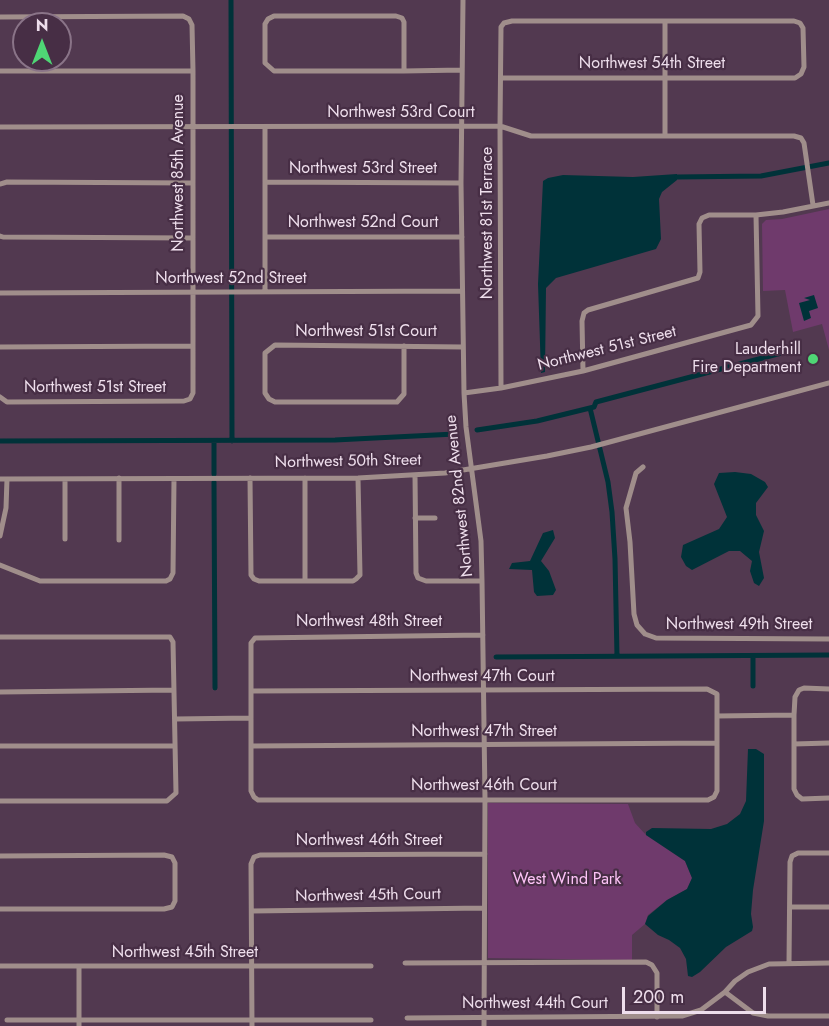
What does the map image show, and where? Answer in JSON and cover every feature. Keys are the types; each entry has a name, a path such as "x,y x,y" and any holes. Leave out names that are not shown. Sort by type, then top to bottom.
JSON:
{"street":[{"name":"Northwest 82nd Avenue","path":"463,0 461,183 464,393 481,541 483,581 484,1026"},
{"name":"Northwest 85th Avenue","path":"0,17 183,16 189,19 192,25 193,393 190,399"},
{"path":"404,71 404,22 402,18 396,16 285,16 268,19 265,24 265,63 274,71 404,71 462,70"},
{"name":"Northwest 81st Terrace","path":"501,388 501,27 504,23 512,21 665,21"},
{"path":"665,21 665,135"},
{"name":"Northwest 54th Street","path":"501,78 795,78 804,68 803,28 800,23 794,21 665,21"},
{"path":"0,71 193,70"},
{"name":"Northwest 53rd Court","path":"0,127 500,126 531,136 794,136 801,138 804,143 813,206"},
{"path":"264,292 265,127"},
{"path":"0,184 7,182 193,183"},
{"name":"Northwest 53rd Street","path":"265,182 461,183"},
{"path":"583,371 582,321 584,313 698,278 700,272 699,224 702,218 709,215 756,215 783,212 829,203"},
{"name":"Northwest 51st Street","path":"464,393 501,388 583,371 751,325 758,316 756,215"},
{"path":"0,236 193,238"},
{"name":"Northwest 52nd Court","path":"265,237 462,237"},
{"name":"Northwest 52nd Street","path":"0,293 462,291"},
{"name":"Northwest 51st Court","path":"404,346 404,394 397,402 275,402 265,393 265,353 275,345 463,346"},
{"path":"0,347 193,346"},
{"name":"Northwest 50th Street","path":"0,479 358,478 471,469 605,444 829,383"},
{"name":"Northwest 51st Street","path":"0,398 7,402 184,401 190,399"},
{"name":"Northwest 49th Street","path":"643,467 636,473 626,508 634,614 637,625 645,634 656,638 829,639"},
{"path":"415,475 416,573 418,578 426,581 483,581"},
{"path":"119,478 119,540"},
{"path":"250,478 251,575 254,579 259,581 353,581 360,575 358,478"},
{"path":"305,478 305,580"},
{"path":"0,536 6,508 7,479"},
{"path":"64,538 65,479"},
{"path":"0,565 40,581 166,581 171,579 173,573 174,479"},
{"path":"415,518 435,518"},
{"name":"Northwest 48th Street","path":"251,691 251,644 255,638 483,635"},
{"path":"0,637 170,637 173,642 176,793 167,801 0,801"},
{"path":"829,688 799,690 795,696 794,715 794,789 802,799 829,798"},
{"name":"Northwest 47th Court","path":"251,691 707,689 717,694 717,716"},
{"path":"0,692 174,690"},
{"path":"251,691 252,746"},
{"path":"717,743 717,716 794,715"},
{"path":"175,719 251,718"},
{"name":"Northwest 47th Street","path":"252,746 717,743"},
{"name":"Northwest 46th Court","path":"252,746 251,791 258,800 708,800 714,797 717,791 717,743"},
{"path":"794,744 829,743"},
{"path":"0,746 175,746"},
{"path":"789,963 790,862 792,856 798,853 829,853"},
{"name":"Northwest 46th Street","path":"252,911 251,864 254,857 260,855 485,854"},
{"path":"0,856 164,855 172,857 175,862 176,901 172,907 164,909 0,909"},
{"path":"790,907 829,907"},
{"name":"Northwest 45th Court","path":"252,911 484,908"},
{"path":"252,911 252,1023"},
{"path":"405,963 646,962 652,965 657,973 657,1017"},
{"path":"829,963 769,964 748,972 725,992 753,1013 768,1016 829,1016"},
{"name":"Northwest 45th Street","path":"0,966 371,966"},
{"path":"79,966 79,1023"},
{"name":"Northwest 44th Court","path":"407,1018 682,1016 701,1010 725,992"},
{"path":"7,1020 79,1023 371,1020"}],"green space":[{"path":"829,209 829,350 822,324 793,332 785,290 763,291 762,224 766,220"},
{"name":"West Wind Park","path":"488,803 628,804 635,823 646,835 685,861 692,878 687,889 667,900 648,915 645,924 632,935 632,960 488,958"}],"shaded area":[{"path":"677,174 677,180 662,192 659,199 661,239 656,249 556,278 546,288 545,372 541,373 538,284 543,181 563,175 633,177"},
{"path":"814,295 818,308 809,311 811,318 804,321 799,303 810,300 804,298"},
{"path":"719,473 751,474 765,482 768,487 756,503 756,515 764,531 759,552 764,578 759,586 754,583 750,571 752,561 740,551 729,551 692,570 686,566 681,557 683,545 719,529 727,517 714,484"},
{"path":"553,530 555,538 541,561 549,571 556,590 553,595 537,596 534,592 532,570 509,569 512,563 530,561 543,533"},
{"path":"748,749 756,749 764,754 764,821 753,890 752,931 726,947 700,972 692,977 688,976 686,959 680,948 645,924 648,916 667,900 687,889 692,878 685,861 646,835 646,832 652,828 711,829 727,824 740,814 746,801"}],"waterway":[{"path":"231,0 232,441"},
{"path":"677,177 761,176 829,163"},
{"path":"477,430 537,421 594,407 596,402 789,351"},
{"path":"590,408 608,482 612,512 617,656"},
{"path":"0,441 335,440 455,434"},
{"path":"214,441 214,474"},
{"path":"214,482 215,688"},
{"path":"496,657 829,655"},
{"path":"753,656 753,686"}],"place":[{"name":"Lauderhill Fire Department","path":"813,359"}]}
